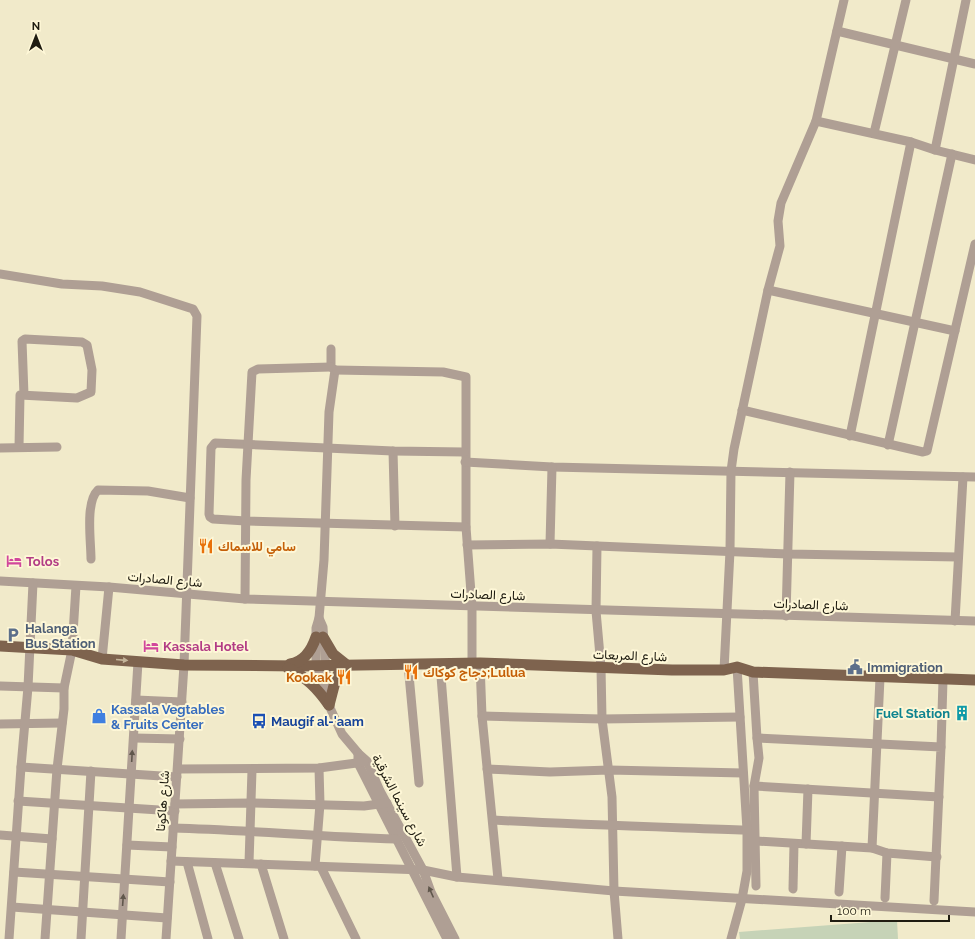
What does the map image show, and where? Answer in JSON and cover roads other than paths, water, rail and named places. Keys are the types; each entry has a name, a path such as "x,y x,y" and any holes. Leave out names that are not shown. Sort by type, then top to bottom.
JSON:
{"main road":[{"path":"282,666 294,664 304,658 320,637 332,654 346,666 336,678 328,703"},
{"name":"شارع المربعات","path":"0,646 72,650 102,659 184,665 346,666 476,664 672,670 724,670 737,667"},
{"path":"282,666 301,674 317,688 328,703"},
{"path":"737,667 752,672 880,678 975,680"}],"street":[{"path":"724,670 730,551 730,471 768,290 780,246 778,221 781,203 816,121 844,0"},
{"path":"874,133 906,0"},
{"path":"935,150 966,0"},
{"path":"837,31 975,64"},
{"path":"816,121 911,142 935,150 975,160"},
{"path":"850,436 911,142"},
{"path":"888,445 952,154"},
{"path":"742,410 888,445 923,452 927,451 975,244"},
{"name":"شارع هاكوتا","path":"0,274 62,284 102,286 140,292 196,311 190,498 185,595 184,665 166,939"},
{"path":"768,290 955,331"},
{"path":"25,339 82,342 87,345 92,370 91,392 77,398 20,395 24,395 22,341 25,339"},
{"path":"328,703 320,666 319,618 326,524 329,412 333,368 331,349"},
{"path":"245,599 248,444 252,372 258,368 333,368 443,372 459,374 466,377 464,452 467,545 476,664 498,879"},
{"path":"19,447 20,395"},
{"path":"464,452 393,451 215,443 212,446 209,514 213,519 246,521 466,527"},
{"path":"0,448 57,447"},
{"path":"393,451 395,526"},
{"path":"465,462 552,467 975,478"},
{"path":"550,544 552,467"},
{"path":"786,616 790,472"},
{"path":"956,621 963,477"},
{"path":"91,559 90,510 92,495 98,490 148,491 190,498"},
{"path":"467,545 550,544 788,554 958,557"},
{"path":"598,546 596,611 601,667 602,719 609,770 613,824 614,891 618,939"},
{"name":"شارع الصادرات","path":"0,581 109,587 185,595 245,599 596,611 975,621"},
{"path":"6,938 12,907 18,801 26,723 33,583"},
{"path":"45,939 54,804 64,688 72,650 76,586"},
{"path":"102,659 109,587"},
{"path":"121,939 138,662"},
{"path":"408,664 419,782"},
{"path":"440,664 457,877"},
{"path":"731,939 738,908 742,900 747,871 747,830 737,667"},
{"path":"752,672 759,758 754,786 756,886"},
{"path":"872,848 880,678"},
{"path":"934,901 937,857 943,680"},
{"path":"0,686 64,688"},
{"path":"136,700 182,702"},
{"name":"شارع سينما الشرقية","path":"328,703 342,734 358,753 383,803 423,870 431,892 455,939"},
{"path":"482,716 602,719 740,717"},
{"path":"0,724 62,723"},
{"path":"134,738 180,740"},
{"path":"757,738 941,747"},
{"path":"21,767 131,774 319,768 363,762"},
{"path":"319,768 320,804 317,837 318,866 356,939"},
{"path":"487,769 550,772 609,770 743,773"},
{"path":"249,863 252,770"},
{"path":"81,939 91,771"},
{"path":"754,786 939,797"},
{"path":"806,844 808,789"},
{"path":"18,801 129,808 175,808 251,803 364,806 383,803"},
{"name":"شارع سينما الشرقية","path":"383,803 396,839 447,939"},
{"path":"493,820 555,824 613,824 747,830"},
{"path":"173,828 250,830 317,837 396,839"},
{"path":"0,835 52,839"},
{"path":"756,841 872,848 887,853 937,857"},
{"path":"793,889 794,844"},
{"path":"127,845 172,847"},
{"path":"839,892 842,846"},
{"path":"886,898 887,853"},
{"path":"171,861 412,869 457,877 498,879 614,891 742,900 975,912"},
{"path":"187,862 208,939"},
{"path":"215,863 239,939"},
{"path":"261,864 284,939"},
{"path":"14,872 170,882"},
{"path":"12,907 167,918"}],"place":[{"name":"سامي للاسماك","path":"206,546"},
{"name":"Tolos","path":"14,561"},
{"name":"Halanga Bus Station","path":"13,635"},
{"name":"Kassala Hotel","path":"151,646"},
{"name":"Immigration","path":"855,667"},
{"name":"دجاج كوكاك;Lulua","path":"411,672"},
{"name":"Kookak","path":"344,677"},
{"name":"Fuel Station","path":"962,713"},
{"name":"Kassala Vegtables & Fruits Center","path":"99,716"},
{"name":"Maugif al-'aam","path":"259,721"}]}
